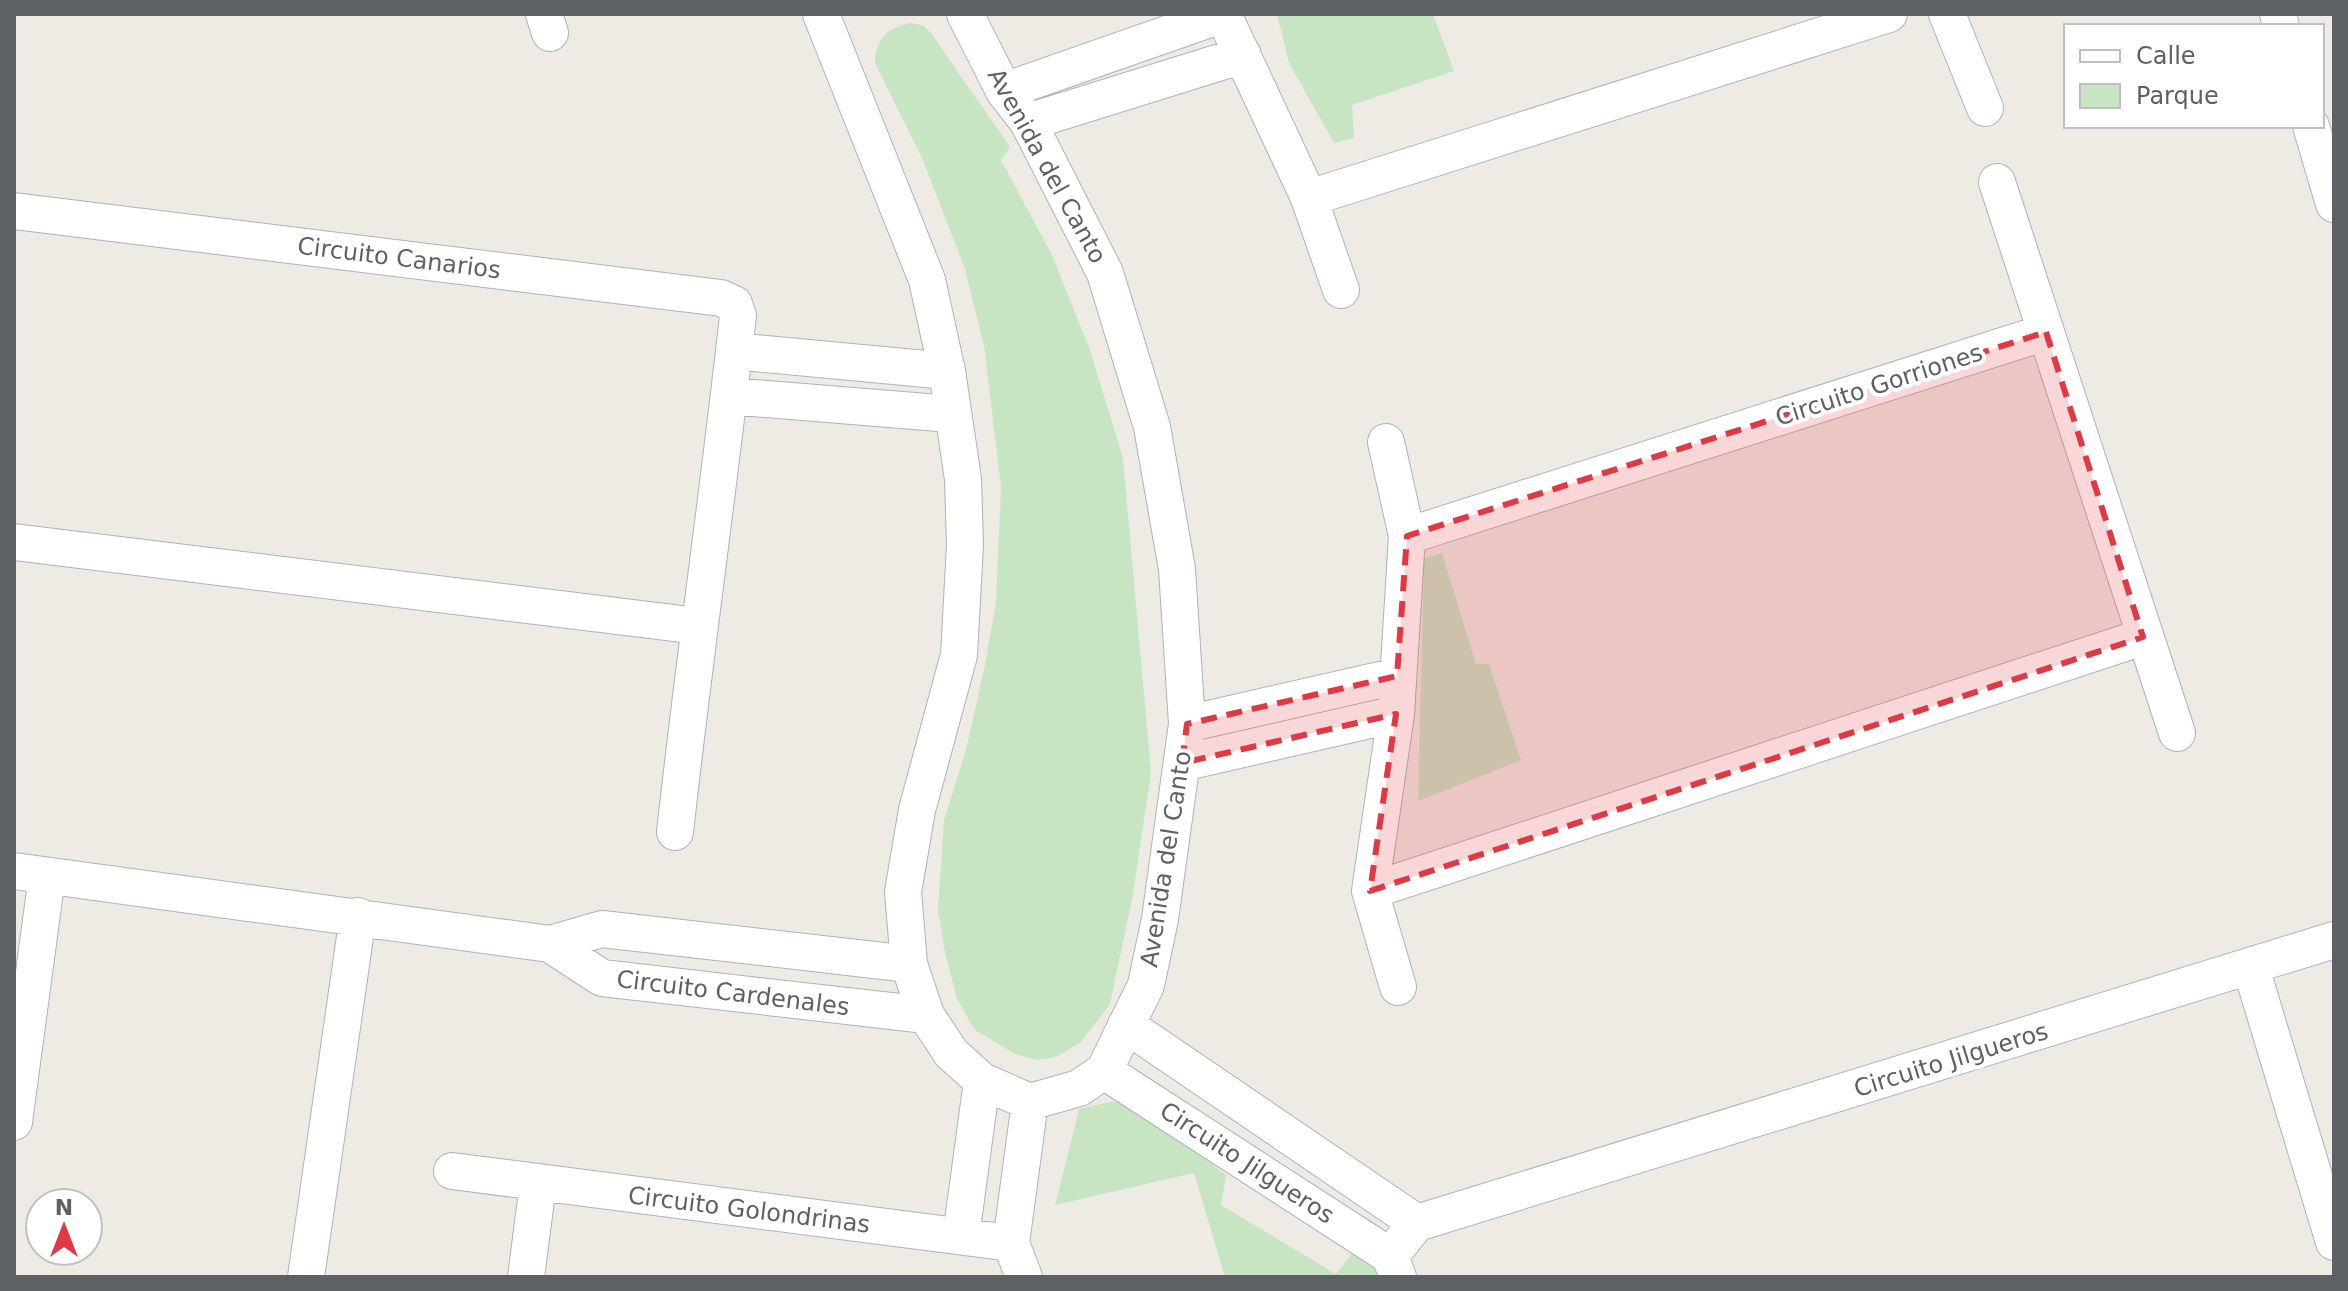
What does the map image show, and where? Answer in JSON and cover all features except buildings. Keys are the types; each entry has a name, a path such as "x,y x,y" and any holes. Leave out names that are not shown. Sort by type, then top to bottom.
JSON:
{"street":[{"name":"Avenida del Canto","path":"965,14 1004,91 1028,122 1105,273 1152,427 1177,569 1187,724 1160,919 1146,985 1104,1071"},
{"path":"1004,91 1224,14 1309,198 1341,290"},
{"path":"1309,198 1889,14"},
{"path":"1947,14 1985,108"},
{"path":"831,17 927,280 947,371 963,479 959,655 917,810 903,892 909,964 926,1015 951,1053 982,1081 1030,1102 1079,1088 1104,1071"},
{"path":"1028,122 1243,55"},
{"path":"2312,128 2334,204"},
{"path":"1997,182 2143,637 2177,733"},
{"name":"Circuito Canarios","path":"14,211 721,298 734,304 738,316 675,832"},
{"name":"Circuito Gorriones","path":"1407,536 2046,332"},
{"path":"734,351 947,371"},
{"path":"729,396 951,414"},
{"path":"1386,442 1407,536 1396,714 1370,891 1398,987"},
{"path":"14,542 698,626"},
{"path":"1370,891 2143,637"},
{"path":"1187,724 1397,676"},
{"path":"1182,763 1396,714"},
{"path":"14,1122 31,874"},
{"name":"Circuito Cardenales","path":"31,874 550,944 602,929 909,964"},
{"path":"306,1277 358,916"},
{"name":"Circuito Jilgueros","path":"1104,1071 1394,1266 1417,1223 2334,940"},
{"name":"Circuito Cardenales","path":"550,944 602,978 926,1015"},
{"path":"2251,968 2334,1242"},
{"path":"1126,1025 1417,1223"},
{"path":"961,1236 982,1081"},
{"path":"1024,1277 1011,1243 1030,1102"},
{"name":"Circuito Golondrinas","path":"452,1171 1011,1243"},
{"path":"526,1277 538,1184"}],"highlighted area":[{"path":"2046,332 2143,637 1370,891 1396,714 1182,763 1187,724 1397,676 1407,536"}],"green space":[{"path":"1277,14 1433,14 1454,71 1352,105 1354,138 1334,143 1289,63"},
{"path":"910,23 923,25 931,33 1010,147 1001,160 1052,255 1090,350 1123,458 1151,773 1132,900 1110,1004 1081,1042 1056,1057 1037,1060 1015,1054 975,1030 957,999 938,909 944,820 966,750 996,602 1001,487 984,345 965,269 922,158 875,63 877,47 884,36"},
{"path":"1442,553 1476,664 1489,664 1521,760 1418,801 1424,558"},
{"path":"1127,1098 1226,1175 1221,1205 1336,1274 1355,1250 1376,1266 1378,1277 1225,1277 1194,1173 1055,1205 1079,1109"}]}
